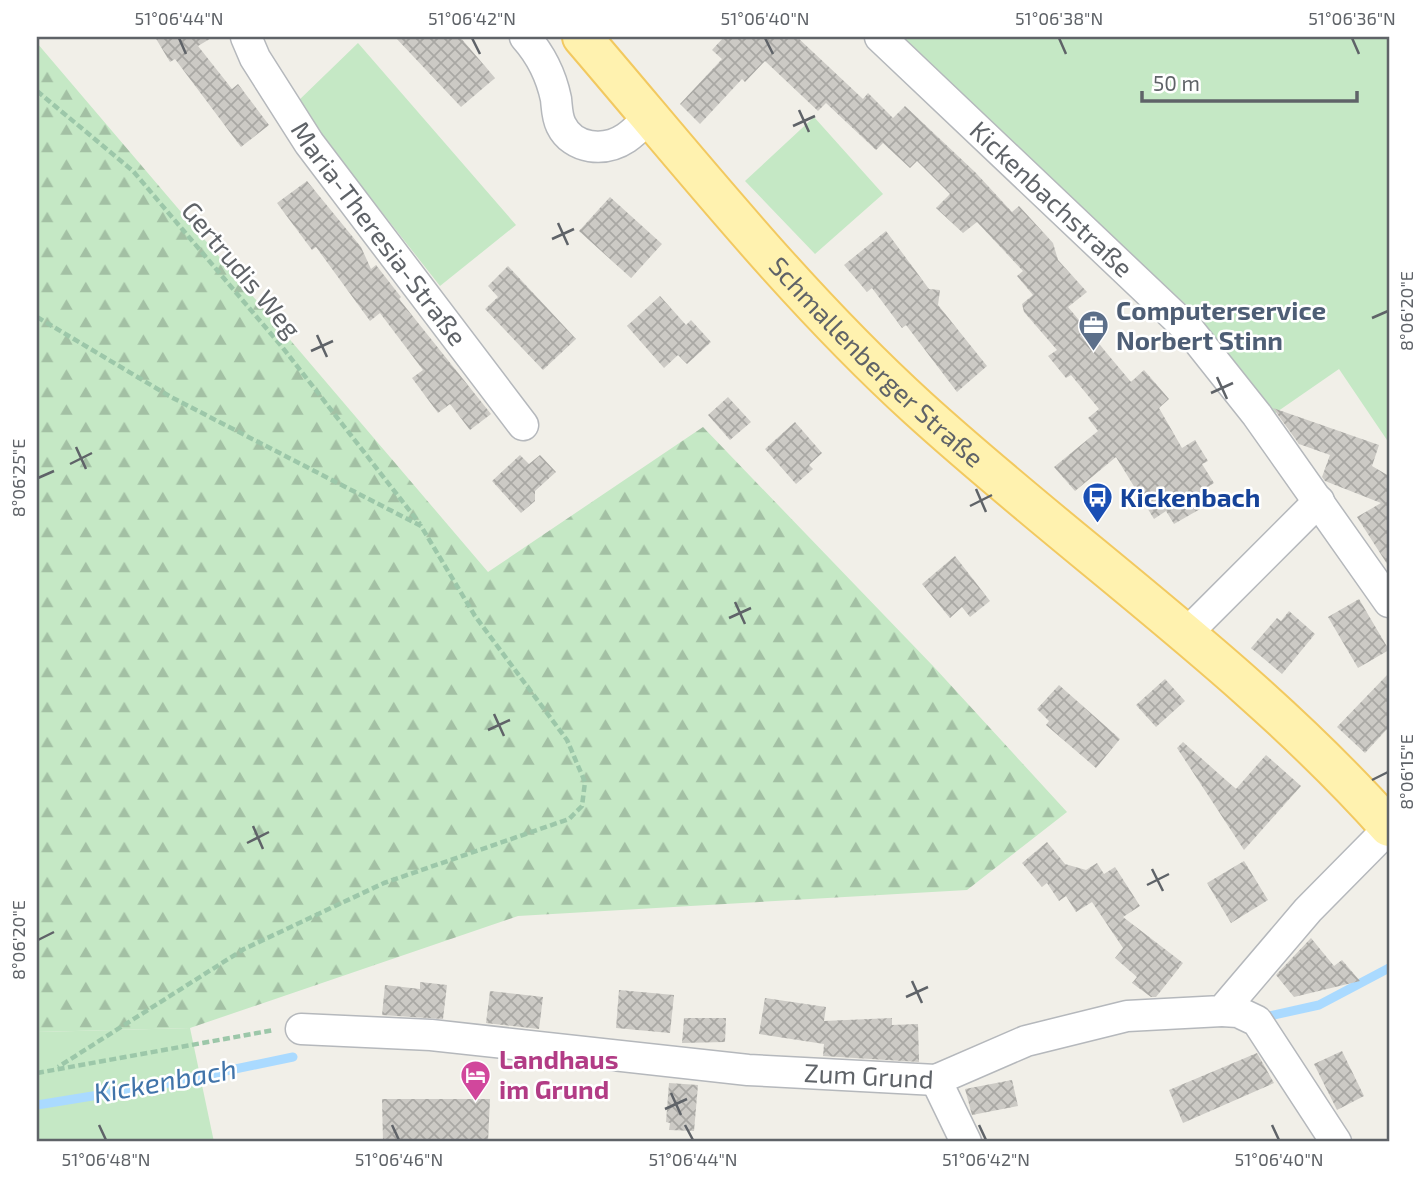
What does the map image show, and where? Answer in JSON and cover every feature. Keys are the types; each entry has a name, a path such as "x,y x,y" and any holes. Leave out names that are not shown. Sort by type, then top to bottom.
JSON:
{"main road":[{"name":"Schmallenberger Straße","path":"582,37 840,332 906,397 999,480 1186,634 1331,764 1389,827"}],"street":[{"name":"Maria-Theresia-Straße","path":"246,37 255,58 309,143 523,425"},
{"path":"525,37 547,70 559,122 566,134 576,142 587,146 614,143 627,138 650,116"},
{"name":"Kickenbachstraße","path":"880,37 1191,332 1320,501 1389,602"},
{"path":"1186,634 1320,501"},
{"path":"1222,1011 1308,910 1389,827"},
{"name":"Zum Grund","path":"301,1029 431,1035 748,1070 936,1080 1026,1041 1127,1016 1238,1012 1257,1021 1336,1142"},
{"path":"936,1080 966,1142"}],"path":[{"name":"Gertrudis Weg","path":"37,91 133,171 283,348 421,526 475,616 567,740 584,782 582,806 569,818 384,883 244,949 58,1067"},
{"path":"37,317 171,397 421,526"},
{"path":"37,1073 58,1067 274,1030 301,1029"}],"green space":[{"path":"899,37 1389,37 1389,443 1339,369 1271,416 1198,316"},
{"path":"37,43 488,572 703,427 934,667 1067,812 967,890 518,916 190,1028 37,1032"},
{"path":"358,43 516,225 440,286 296,103"},
{"path":"814,117 883,194 815,254 745,181"},
{"path":"190,1028 214,1142 37,1142 37,1032"}],"building":[{"path":"155,37 213,37 198,46 232,89 238,84 269,125 241,147 175,59 170,62"},
{"path":"395,37 460,37 495,78 461,107"},
{"path":"724,37 797,37 863,99 868,93 893,118 905,106 976,173 1012,212 1019,206 1053,243 1058,260 1087,292 1068,307 1131,382 1144,370 1169,399 1159,408 1182,448 1195,440 1208,461 1202,464 1214,483 1206,488 1214,501 1174,524 1166,511 1154,519 1116,457 1075,491 1054,467 1098,431 1088,418 1099,409 1071,375 1066,378 1048,356 1057,350 1024,312 1022,304 1033,295 1017,276 1023,271 977,222 963,233 936,208 950,194 917,161 910,168 883,143 876,150 826,103 818,111 765,61 745,82 742,79 700,124 680,104 722,59 712,50"},
{"path":"307,181 361,247 371,269 376,265 401,297 399,299 491,414 470,430 450,404 438,413 412,378 423,370 380,313 370,321 316,247 312,250 277,203"},
{"path":"610,197 662,244 631,278 579,231"},
{"path":"886,231 929,289 940,290 938,305 987,366 957,392 906,325 902,328 872,288 867,292 844,265"},
{"path":"508,266 576,339 543,370 485,309 498,297 488,286"},
{"path":"660,296 686,325 691,320 711,342 687,364 678,355 664,368 627,326"},
{"path":"728,397 751,422 730,440 708,415"},
{"path":"1273,408 1379,445 1372,466 1389,476 1389,567 1357,517 1381,503 1325,481 1322,477 1330,455 1299,444"},
{"path":"795,422 822,453 809,465 813,469 796,484 765,449"},
{"path":"520,455 529,464 540,455 556,472 535,491 535,501 521,513 492,481"},
{"path":"955,556 990,601 970,617 962,607 950,618 922,584"},
{"path":"1359,599 1389,650 1358,668 1328,617"},
{"path":"1289,611 1315,634 1282,674 1251,648 1277,618 1281,621"},
{"path":"1389,673 1389,727 1365,753 1337,727"},
{"path":"1165,679 1185,701 1156,727 1136,705"},
{"path":"1059,685 1120,739 1096,768 1046,725 1049,721 1037,709"},
{"path":"1183,742 1236,789 1266,755 1301,786 1244,850 1177,748"},
{"path":"1047,842 1065,864 1086,870 1097,863 1104,874 1115,867 1140,906 1123,917 1183,963 1156,997 1151,997 1132,983 1137,977 1115,958 1123,948 1092,902 1076,912 1066,896 1059,901 1047,883 1042,887 1022,863"},
{"path":"1244,861 1268,900 1231,923 1207,883"},
{"path":"1311,938 1334,966 1342,960 1360,981 1294,997 1276,975"},
{"path":"420,982 447,985 443,1019 382,1015 385,985 420,989"},
{"path":"619,990 674,995 670,1033 616,1028"},
{"path":"490,991 543,997 539,1029 486,1023"},
{"path":"765,998 826,1007 824,1021 892,1018 892,1025 918,1024 919,1062 823,1056 824,1044 759,1034"},
{"path":"684,1018 726,1018 725,1042 682,1043"},
{"path":"1342,1051 1364,1096 1337,1110 1314,1064"},
{"path":"1257,1053 1274,1083 1183,1123 1169,1090"},
{"path":"1012,1080 1018,1106 972,1115 965,1089"},
{"path":"669,1083 698,1085 694,1131 669,1130 670,1123 666,1122"},
{"path":"382,1099 490,1099 488,1142 383,1142"}],"waterway":[{"name":"Kickenbach","path":"1265,1017 1319,1005 1389,968"},
{"name":"Kickenbach","path":"37,1105 154,1086 293,1057"}],"place":[{"name":"Computerservice Norbert Stinn","path":"1093,353"},
{"name":"Kickenbach","path":"1097,525"},
{"name":"Landhaus im Grund","path":"476,1102"}]}
